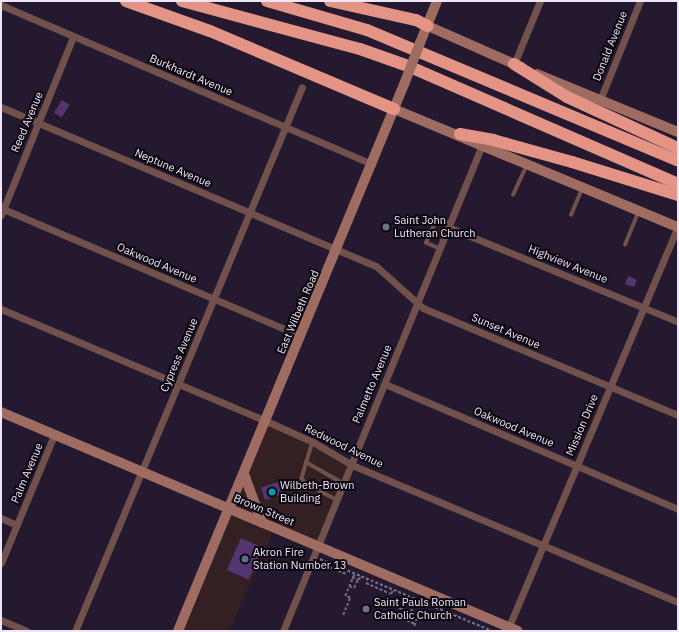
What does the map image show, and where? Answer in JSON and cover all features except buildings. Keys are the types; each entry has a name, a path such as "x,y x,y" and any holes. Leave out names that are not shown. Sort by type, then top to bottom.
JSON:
{"highway":[{"path":"126,1 210,31 394,109"},
{"path":"182,1 360,48 408,66 678,184"},
{"path":"267,1 367,30 678,161"},
{"path":"330,1 416,20 428,26"},
{"path":"514,64 567,97 678,148"},
{"path":"460,134 493,140 572,162 678,195"}],"main road":[{"name":"East Wilbeth Road","path":"178,631 337,250 437,1"},
{"path":"428,26 514,64 678,132"},
{"path":"394,109 460,134 582,188 678,227"},
{"name":"Brown Street","path":"1,412 229,508 511,630"},
{"path":"244,474 262,523"}],"street":[{"path":"514,64 540,1"},
{"name":"Donald Avenue","path":"600,100 640,1"},
{"name":"Burkhardt Avenue","path":"1,5 372,164"},
{"name":"Reed Avenue","path":"2,211 74,36"},
{"name":"Cypress Avenue","path":"75,631 302,87"},
{"name":"Neptune Avenue","path":"1,107 337,250"},
{"name":"Palmetto Avenue","path":"284,631 482,145"},
{"name":"Oakwood Avenue","path":"2,211 301,336"},
{"name":"Highview Avenue","path":"449,225 644,306 678,322"},
{"name":"Mission Drive","path":"511,630 543,545 678,227"},
{"name":"Sunset Avenue","path":"337,250 376,266 417,303 440,315 678,415"},
{"name":"Redwood Avenue","path":"1,309 266,421 313,442 352,465 678,602"},
{"name":"Oakwood Avenue","path":"385,384 678,509"},
{"name":"Palm Avenue","path":"1,564 54,435"},
{"path":"1,518 17,525"},
{"path":"1,620 27,631"}],"lane":[{"path":"513,194 527,164"},
{"path":"571,215 582,188"},
{"path":"625,245 638,211"},
{"path":"440,249 426,243 437,218 449,225"},
{"path":"432,230 445,235"},
{"path":"313,442 302,478 306,484 338,500"},
{"path":"306,462 344,484"}],"path":[{"path":"317,566 320,558 492,631"},
{"path":"331,563 329,567 346,574"},
{"path":"343,615 350,598 345,596 355,573"},
{"path":"349,586 354,588 360,575"},
{"path":"353,577 358,579"},
{"path":"368,578 366,583 391,594 393,589"},
{"path":"378,588 380,584"},
{"path":"416,599 407,621 414,625 418,615"},
{"path":"396,606 428,619"}],"shaded area":[{"path":"266,421 352,465 319,547 275,528 229,631 178,631"}],"place":[{"name":"Saint John Lutheran Church","path":"386,227"},
{"name":"Wilbeth-Brown Building","path":"272,492"},
{"name":"Akron Fire Station Number 13","path":"245,559"},
{"name":"Saint Pauls Roman Catholic Church","path":"366,609"}]}
